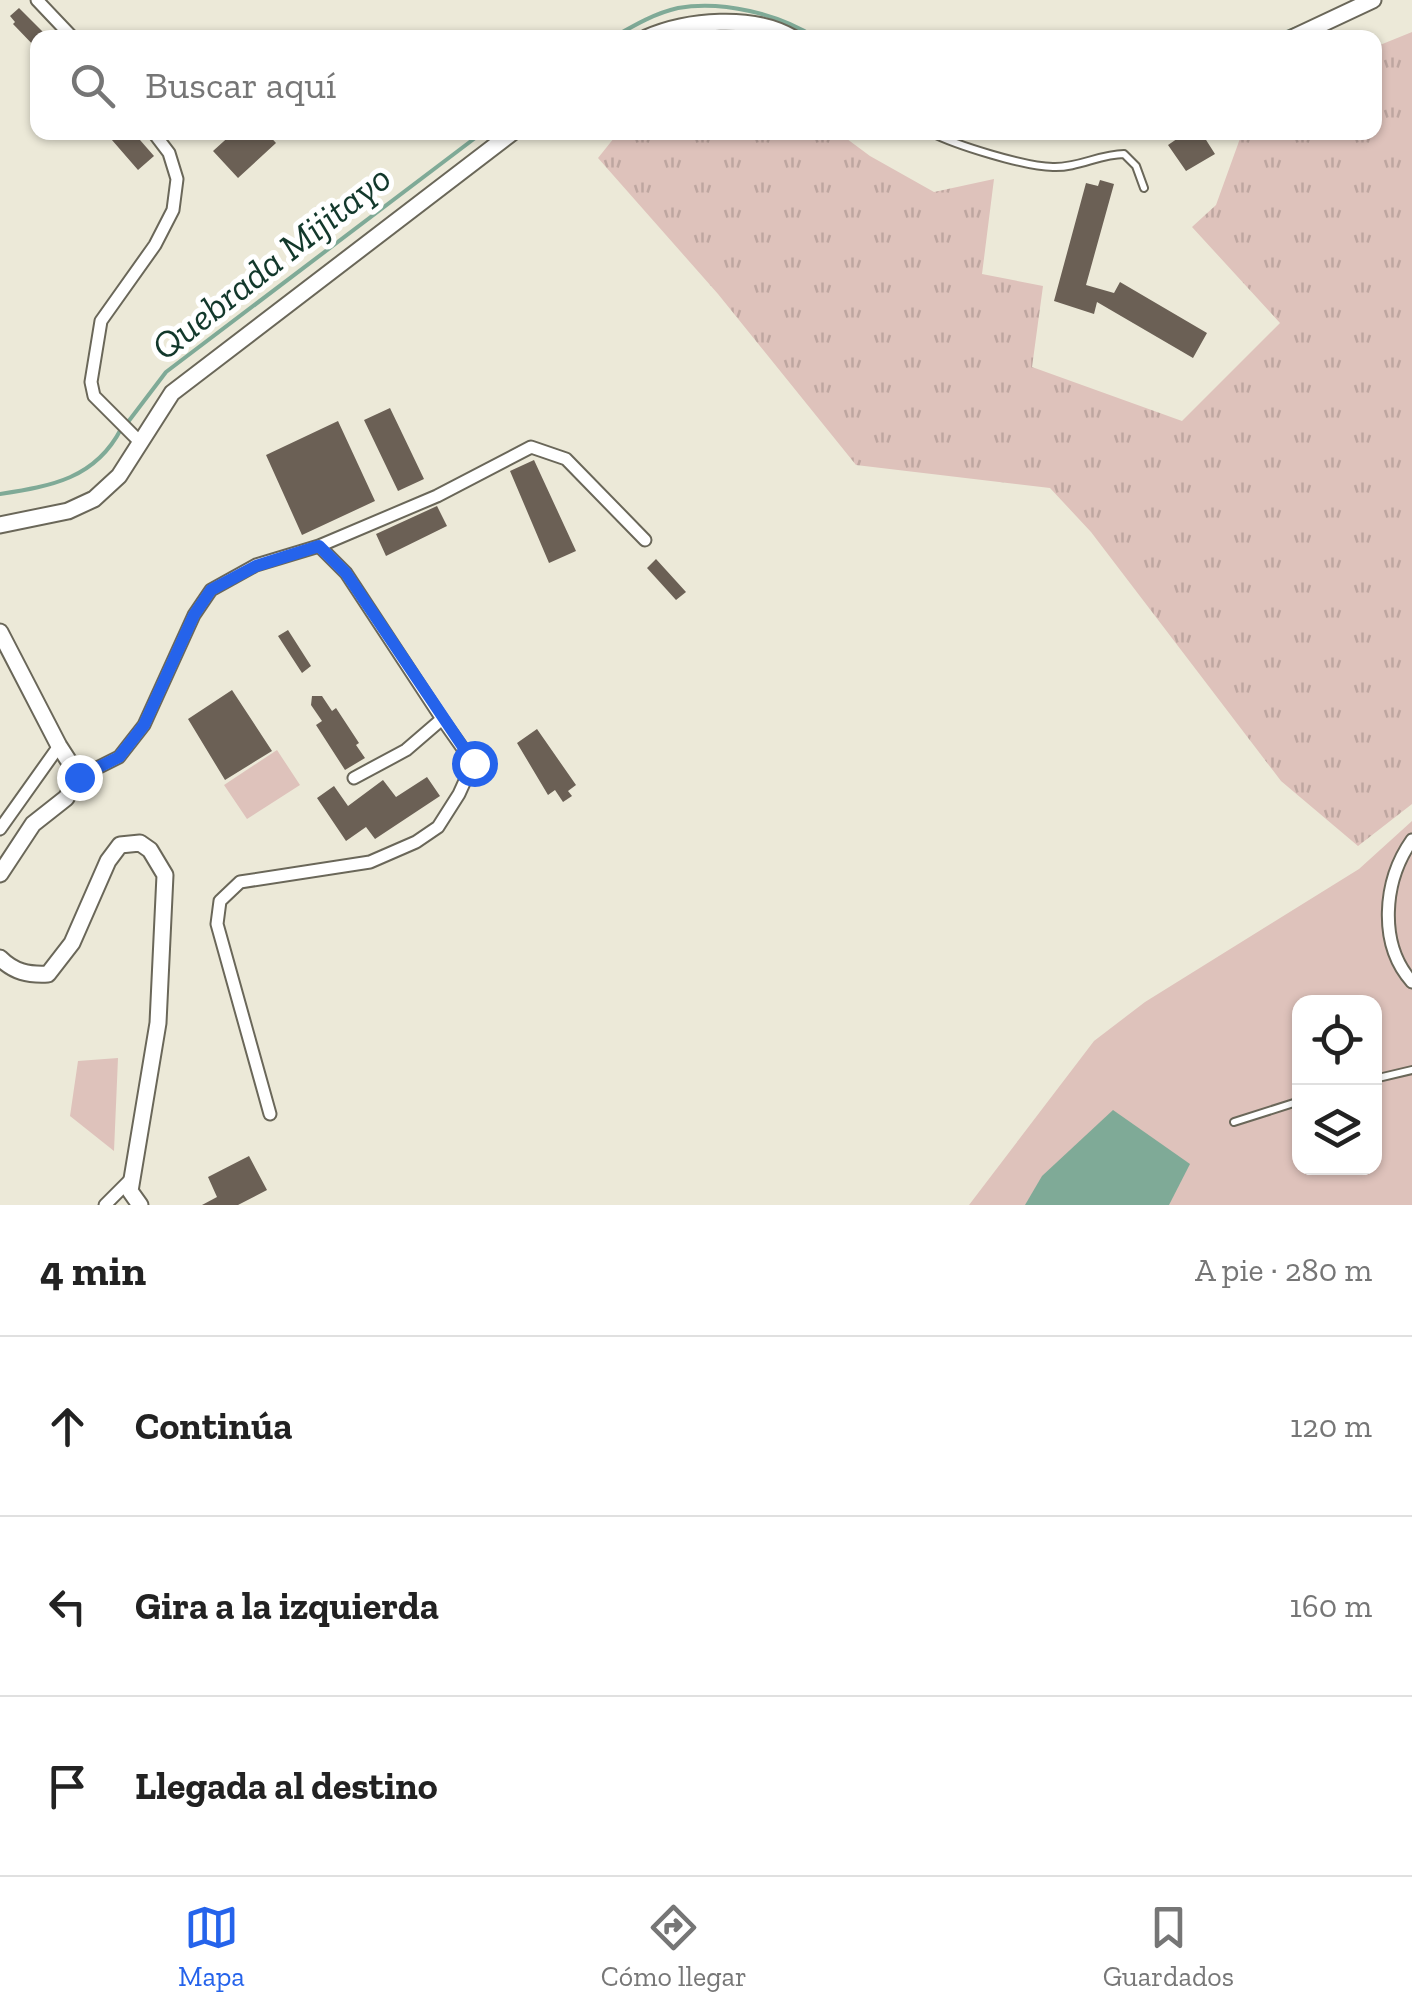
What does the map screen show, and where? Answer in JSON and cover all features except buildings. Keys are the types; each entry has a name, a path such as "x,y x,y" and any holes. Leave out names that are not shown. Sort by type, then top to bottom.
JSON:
{"street":[{"path":"38,0 66,30"},
{"path":"1309,30 1373,0"},
{"path":"663,30 741,23 777,30"},
{"path":"138,441 94,396 91,382 101,321 156,244 173,210 177,179 169,153 159,140"},
{"path":"0,525 68,511 94,499 119,476 172,393 503,140"},
{"path":"0,874 33,824 66,798 79,777 119,757 144,725 194,615 211,590 256,566 319,546 437,496 531,447 566,459 645,540"},
{"path":"270,1114 217,924 220,901 240,882 370,862 416,842 438,827 474,763 346,573 319,546"},
{"path":"0,632 79,777"},
{"path":"354,778 406,750 442,718"},
{"path":"0,829 60,746"},
{"path":"1412,840 1394,874 1389,900 1390,934 1398,967 1412,982"},
{"path":"0,958 11,969 48,974 72,943 108,862 120,845 140,843 150,850 164,874 158,1023 130,1191 140,1205"},
{"path":"105,1205 132,1177"}],"lane":[{"path":"956,140 1055,168 1124,154 1136,166 1144,188"},
{"path":"1382,1077 1412,1070"},
{"path":"1234,1122 1292,1104"}],"green space":[{"path":"1412,32 1412,804 1358,846 1281,781 1091,532 1050,488 856,465 718,294 598,158 612,140 848,140 934,192 994,179 982,274 1043,286 1032,367 1182,421 1280,323 1192,227 1216,205 1239,140 1382,140 1382,44"},
{"path":"277,750 300,785 247,819 224,785"},
{"path":"1412,821 1412,1205 969,1205 1094,1041 1145,1002 1359,869"},
{"path":"118,1058 114,1151 70,1116 78,1061"}],"shaded area":[{"path":"1113,1110 1190,1164 1169,1205 1025,1205 1042,1176"}],"waterway":[{"name":"Quebrada Mijitayo","path":"626,30 669,10 695,6 750,11 803,30"},
{"name":"Quebrada Mijitayo","path":"1291,30 1299,27"},
{"name":"Quebrada Mijitayo","path":"128,422 166,372 472,140"},
{"name":"Quebrada Mijitayo","path":"0,494 37,488 85,469 110,446 121,429"}],"route":[{"path":"79,777 119,757 144,725 194,615 211,590 256,566 319,546 346,573 474,763"}]}
